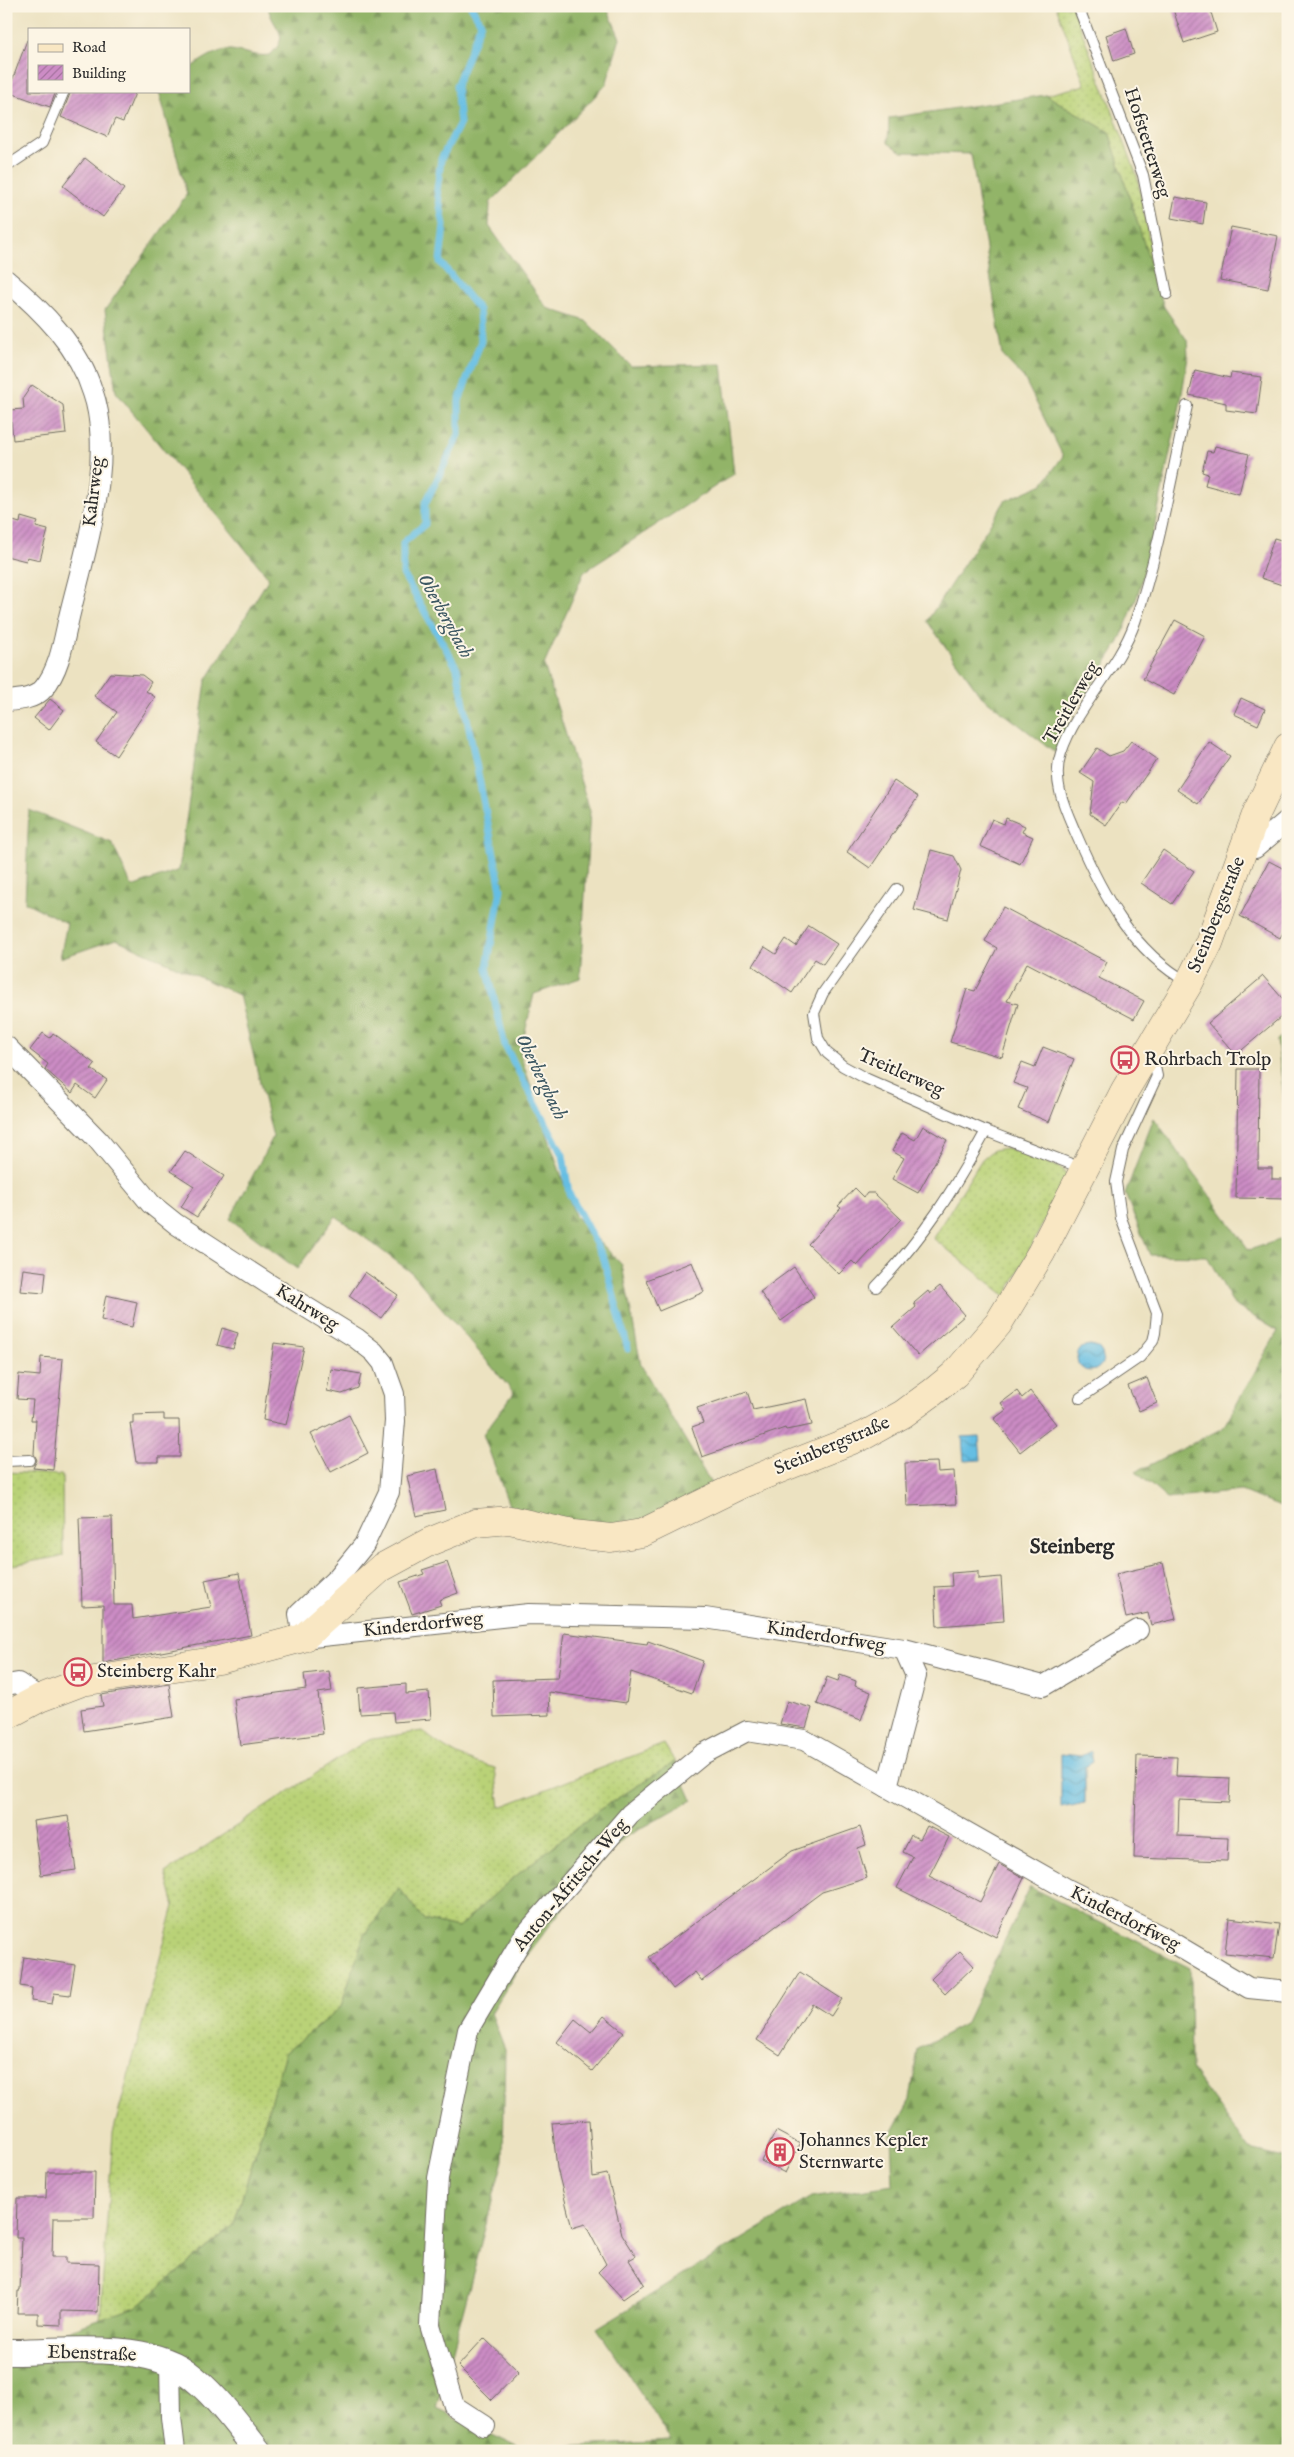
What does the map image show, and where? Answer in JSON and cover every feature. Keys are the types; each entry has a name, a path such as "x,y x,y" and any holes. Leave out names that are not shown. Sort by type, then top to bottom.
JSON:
{"main road":[{"name":"Steinbergstraße","path":"303,1638 381,1568 402,1555 462,1528 492,1520 510,1520 592,1537 629,1536 656,1526 742,1484 865,1435 903,1414 955,1374 998,1324 1042,1253 1142,1059 1189,983 1217,926 1257,812 1288,747"},
{"path":"6,1716 40,1698 82,1682 218,1660 303,1638"}],"street":[{"name":"Kahrweg","path":"6,280 44,317 68,344 84,369 94,394 100,444 99,479 85,554 56,666 43,689 35,695 23,700 6,701"},
{"path":"1245,849 1256,848 1288,820"},
{"name":"Kahrweg","path":"6,1046 98,1140 151,1204 176,1224 356,1338 374,1352 383,1363 394,1394 395,1412 393,1465 388,1492 364,1545 338,1577 299,1614 303,1638"},
{"name":"Kinderdorfweg","path":"303,1638 528,1614 705,1618 904,1649 916,1676 887,1787 1067,1889 1161,1936 1249,1988 1288,1992"},
{"path":"904,1649 1043,1686 1138,1630"},
{"path":"6,1684 18,1683 40,1698"},
{"name":"Anton-Afritsch-Weg","path":"485,2426 454,2406 430,2325 438,2178 468,2030 524,1936 630,1814 704,1754 747,1731 804,1740 887,1787"},
{"name":"Ebenstraße","path":"6,2352 125,2352 170,2362 203,2386 258,2451"},
{"path":"170,2362 171,2417 175,2451"}],"lane":[{"name":"Hofstetterweg","path":"1078,6 1143,175 1167,294"},
{"path":"6,167 42,143 64,92"},
{"name":"Treitlerweg","path":"1186,406 1155,554 1134,626 1115,663 1066,742 1059,762 1058,784 1065,808 1091,869 1111,908 1153,958 1170,973 1189,983"},
{"name":"Treitlerweg","path":"897,889 823,993 814,1013 818,1038 828,1053 843,1066 986,1131 1085,1170"},
{"path":"1080,1398 1140,1357 1153,1341 1155,1333 1157,1322 1154,1303 1121,1218 1116,1195 1116,1182 1124,1150 1157,1076 1155,1067 1142,1059"},
{"path":"876,1287 923,1234 965,1169 986,1131"},
{"path":"6,1461 30,1460"}],"green space":[{"path":"268,6 606,6 620,38 606,85 490,203 489,226 547,308 586,321 631,366 722,364 734,474 584,572 544,665 590,811 580,978 534,994 520,1054 575,1216 622,1265 641,1365 713,1487 643,1524 584,1526 511,1511 483,1434 514,1393 412,1273 336,1216 297,1269 230,1219 273,1137 239,995 116,939 60,958 67,923 25,902 29,810 112,843 132,887 179,870 206,681 269,578 116,392 105,310 187,194 159,92 190,92 190,68 220,51 231,50 255,55 270,55 277,48 281,36"},
{"path":"1056,6 1072,6 1137,176 1160,296 1109,132 1046,95 1085,85"},
{"path":"1046,95 1109,132 1164,307 1187,340 1188,357 1180,405 1149,553 1137,597 1119,642 1074,713 1055,752 981,696 927,621 1005,501 1043,484 1063,456 1024,378 1003,356 971,154 902,152 888,143 889,118"},
{"path":"1288,1032 1288,1133 1277,1040"},
{"path":"1154,1118 1249,1250 1288,1237 1288,1510 1241,1491 1167,1499 1136,1472 1223,1428 1278,1331 1234,1305 1207,1256 1150,1255 1125,1194"},
{"path":"1007,1148 1061,1168 1067,1176 1006,1296 933,1238 982,1159 993,1150"},
{"path":"6,1472 62,1475 63,1556 6,1566"},
{"path":"422,1731 456,1754 495,1768 500,1807 664,1744 675,1762 599,1810 507,1883 458,1928 424,1920 399,1888 364,1935 341,2007 285,2053 234,2225 136,2307 100,2320 113,2133 174,1906 165,1873 367,1740"},
{"path":"675,1762 692,1800 624,1838 584,1880 523,1961 491,2013 505,2049 503,2160 437,2409 522,2449 672,2441 597,2328 811,2197 893,2185 891,2135 910,2100 918,2049 965,2024 1030,1887 1190,1968 1191,2069 1250,2150 1288,2159 1288,2451 6,2451 6,2342 30,2344 136,2307 234,2225 285,2053 341,2007 364,1935 399,1888 424,1920 458,1928 507,1883 599,1810"}],"water":[{"path":"1090,1345 1099,1349 1103,1358 1099,1367 1090,1371 1081,1367 1077,1358 1081,1349"},
{"path":"979,1436 981,1460 964,1461 962,1437"},
{"path":"1091,1751 1093,1762 1085,1767 1085,1803 1061,1808 1061,1754 1081,1756"}],"building":[{"path":"1172,6 1209,6 1217,32 1184,43"},
{"path":"1126,28 1134,54 1114,61 1106,35"},
{"path":"27,40 28,92 56,92 50,107 8,92"},
{"path":"71,92 136,92 123,122 115,119 107,137 61,117"},
{"path":"85,158 124,189 103,217 63,186"},
{"path":"1175,197 1206,202 1203,224 1171,218"},
{"path":"1231,227 1278,236 1268,289 1220,280"},
{"path":"1195,370 1230,378 1231,373 1262,377 1257,414 1226,410 1226,403 1189,395"},
{"path":"32,385 63,405 66,434 13,440 10,410 24,409 23,398"},
{"path":"1215,446 1249,454 1239,494 1205,485 1208,474 1202,472 1207,451 1213,452"},
{"path":"21,517 38,522 36,527 48,530 40,560 27,557 26,561 6,556 6,519 20,523"},
{"path":"1274,538 1288,542 1288,587 1261,578"},
{"path":"1175,620 1205,636 1174,695 1143,679"},
{"path":"110,673 142,675 151,682 146,691 155,697 116,756 96,742 117,712 94,696"},
{"path":"1241,698 1265,709 1258,725 1234,714"},
{"path":"50,699 64,710 49,730 34,718"},
{"path":"1131,741 1157,759 1126,804 1122,802 1106,825 1090,814 1094,782 1080,773 1097,748 1109,756 1123,751"},
{"path":"1209,742 1230,756 1198,804 1177,790"},
{"path":"894,781 918,797 870,868 847,852"},
{"path":"1006,818 1025,826 1022,832 1033,837 1020,864 980,846 992,819 1004,824"},
{"path":"931,850 954,856 961,870 948,919 914,910"},
{"path":"1163,850 1194,871 1172,904 1141,883"},
{"path":"1269,861 1288,871 1288,923 1280,938 1240,916"},
{"path":"1003,907 1107,962 1099,978 1144,1001 1134,1019 1027,963 1007,1001 1018,1004 1002,1057 950,1042 967,989 975,991 997,948 985,941"},
{"path":"809,926 837,944 823,964 815,959 792,993 753,966 765,947 776,954 786,939 796,946"},
{"path":"1263,976 1288,1005 1288,1011 1236,1055 1208,1023"},
{"path":"43,1033 50,1038 53,1033 95,1064 91,1069 107,1080 95,1098 77,1085 72,1093 45,1069 48,1064 30,1050"},
{"path":"1043,1047 1074,1059 1049,1122 1018,1109 1027,1088 1013,1083 1022,1062 1035,1067"},
{"path":"1238,1069 1259,1069 1258,1168 1272,1168 1272,1179 1288,1179 1288,1199 1236,1198"},
{"path":"923,1126 947,1140 918,1193 892,1179 904,1158 892,1151 902,1133 915,1140"},
{"path":"185,1151 224,1176 197,1217 181,1207 194,1186 171,1171"},
{"path":"855,1188 864,1197 867,1193 874,1193 901,1219 857,1266 852,1261 839,1274 808,1244 841,1208 838,1206"},
{"path":"692,1262 704,1292 659,1311 646,1280"},
{"path":"794,1267 814,1297 781,1321 760,1292"},
{"path":"23,1269 46,1272 44,1293 20,1291"},
{"path":"365,1272 398,1295 381,1318 349,1296"},
{"path":"940,1286 965,1315 918,1356 893,1327 916,1307 914,1303 928,1291 930,1294"},
{"path":"106,1295 137,1302 132,1327 101,1320"},
{"path":"222,1328 238,1333 233,1349 217,1345"},
{"path":"274,1343 304,1347 286,1425 263,1420"},
{"path":"41,1357 63,1359 53,1470 33,1468 37,1460 34,1454 36,1420 31,1420 33,1400 17,1399 19,1374 40,1376"},
{"path":"331,1369 361,1374 358,1388 342,1394 327,1391"},
{"path":"1147,1378 1157,1403 1139,1411 1128,1386"},
{"path":"747,1391 753,1410 806,1399 812,1425 786,1430 785,1428 702,1457 692,1427 703,1423 697,1408"},
{"path":"1017,1391 1022,1398 1030,1391 1056,1424 1020,1452 994,1419 1006,1410 1001,1403"},
{"path":"164,1414 164,1420 179,1420 180,1457 159,1457 159,1462 136,1462 130,1423 133,1423 133,1415"},
{"path":"349,1415 368,1453 331,1472 311,1434"},
{"path":"937,1462 938,1472 954,1471 956,1504 907,1506 905,1463"},
{"path":"437,1469 445,1510 416,1516 407,1476"},
{"path":"112,1517 114,1605 132,1605 133,1619 211,1607 205,1580 239,1573 251,1635 103,1663 103,1605 82,1606 79,1518"},
{"path":"447,1562 458,1593 439,1600 441,1605 412,1614 400,1582 424,1574 422,1570"},
{"path":"1163,1563 1176,1619 1151,1625 1148,1613 1126,1618 1116,1574"},
{"path":"978,1571 978,1579 1001,1577 1004,1621 937,1626 935,1587 952,1586 951,1573"},
{"path":"564,1633 647,1644 648,1641 703,1661 692,1693 631,1672 626,1703 549,1692 550,1715 494,1717 493,1680 558,1678"},
{"path":"329,1671 332,1691 318,1693 323,1734 240,1745 234,1699 306,1689 304,1674"},
{"path":"840,1675 856,1681 855,1686 871,1692 861,1720 817,1704 827,1677 838,1681"},
{"path":"169,1684 174,1717 84,1731 81,1709 103,1706 101,1695"},
{"path":"406,1684 406,1694 429,1692 431,1719 394,1722 393,1712 360,1714 358,1688"},
{"path":"787,1701 812,1708 806,1728 780,1724"},
{"path":"1137,1756 1177,1757 1176,1776 1230,1778 1229,1802 1179,1800 1178,1836 1228,1838 1227,1861 1134,1858"},
{"path":"68,1816 76,1870 41,1875 33,1821"},
{"path":"927,1826 949,1837 929,1876 980,1902 999,1864 1024,1878 996,1937 897,1888 913,1857 903,1852 911,1835 920,1839"},
{"path":"860,1827 866,1845 858,1848 867,1878 822,1892 702,1981 695,1972 673,1989 649,1957 792,1851"},
{"path":"1229,1918 1279,1924 1274,1958 1225,1953"},
{"path":"960,1951 974,1966 945,1994 931,1979"},
{"path":"24,1957 75,1965 70,1995 54,1993 52,2004 31,2001 32,1988 20,1986"},
{"path":"800,1972 842,1999 831,2016 812,2004 780,2055 757,2040"},
{"path":"604,2016 624,2032 592,2071 557,2042 575,2019 591,2032"},
{"path":"589,2120 593,2177 607,2174 622,2234 636,2256 629,2260 644,2284 623,2299 598,2272 606,2264 585,2224 572,2228 557,2168 552,2123"},
{"name":"Johannes Kepler Sternwarte","path":"776,2131 800,2144 785,2173 761,2161"},
{"path":"47,2172 95,2172 94,2218 53,2218 52,2257 66,2257 66,2263 99,2264 98,2312 61,2311 61,2325 38,2324 38,2313 17,2313 18,2291 20,2291 22,2238 16,2238 17,2198 46,2198"},
{"path":"484,2338 519,2372 492,2400 458,2366"}],"waterway":[{"name":"Oberbergbach","path":"471,6 481,23 456,86 460,123 441,159 437,190 444,225 440,262 479,310 481,341 459,401 459,435 425,504 425,524 403,543 403,574 457,668 501,889 487,967 505,1046 563,1155 569,1193 604,1259 628,1349"}],"place":[{"name":"Rohrbach Trolp","path":"1125,1060"},
{"name":"Steinberg Kahr","path":"78,1672"},
{"name":"Johannes Kepler Sternwarte","path":"780,2152"}],"district":[{"name":"Steinberg","path":"1072,1547"}]}
